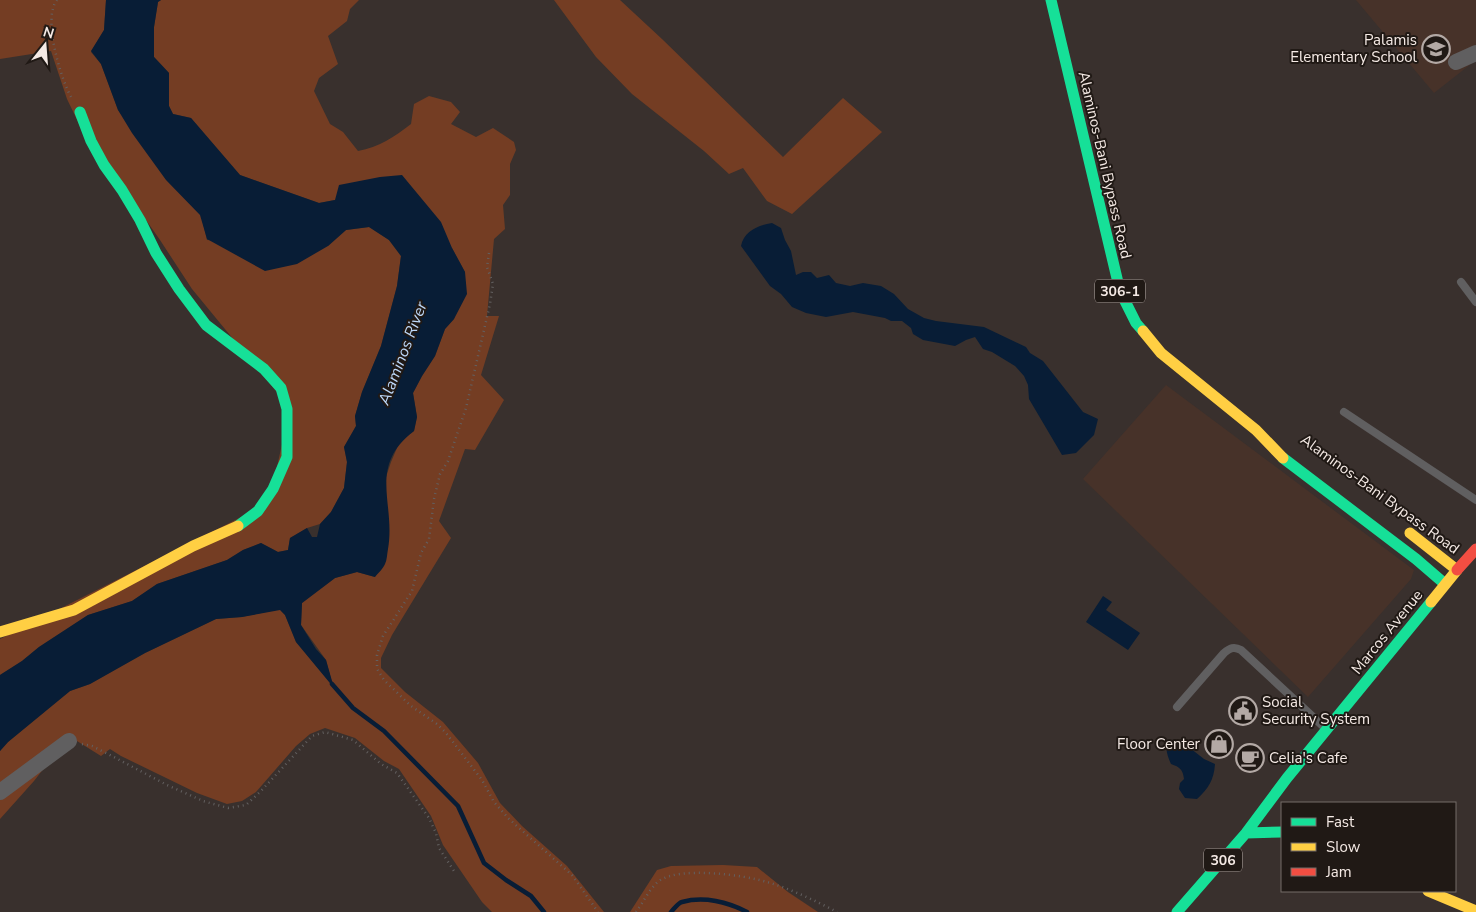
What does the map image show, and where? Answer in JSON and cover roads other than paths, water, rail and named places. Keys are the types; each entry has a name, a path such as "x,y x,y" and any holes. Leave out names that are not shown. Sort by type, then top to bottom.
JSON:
{"main road":[{"name":"Alaminos-Bani Bypass Road","path":"1051,0 1120,291 1136,322 1161,353 1256,430 1284,460 1416,559 1445,584"},
{"path":"0,632 74,610 193,546 238,526 258,511 274,489 287,457 287,409 281,388 264,369 206,325 179,290 156,253 140,220 104,165 91,141 80,112"},
{"name":"Alaminos-Bani Bypass Road","path":"1256,430 1289,445"},
{"name":"Alaminos-Bani Bypass Road","path":"1403,528 1457,570"},
{"name":"Marcos Avenue","path":"1274,815 1287,778 1445,584 1476,549"},
{"path":"1287,778 1290,795"},
{"name":"306","path":"1177,912 1246,833 1274,815"},
{"path":"1246,833 1281,832"},
{"path":"1430,892 1476,912"}],"street":[{"path":"1456,62 1476,53"},
{"path":"0,792 69,741"}],"lane":[{"path":"1461,282 1476,302"},
{"path":"1344,412 1476,500"},
{"path":"1177,707 1224,653 1229,649 1237,648 1326,729"}],"water":[{"name":"Alaminos River","path":"106,0 161,0 158,2 154,27 154,57 169,73 169,106 173,114 191,118 240,175 319,203 335,200 339,185 402,175 441,222 465,272 467,294 454,319 445,329 435,356 413,393 417,417 414,431 400,445 391,458 386,486 389,532 387,557 384,566 375,577 357,572 335,578 302,603 301,625 316,649 326,660 334,688 296,642 285,615 280,610 242,617 216,619 145,653 90,684 70,691 8,742 0,751 0,675 39,647 88,615 132,601 157,584 227,560 243,550 261,543 278,552 288,550 290,538 307,528 312,537 317,537 320,524 331,512 344,488 347,462 344,447 356,426 355,416 362,392 381,346 397,286 401,256 389,240 369,227 346,230 328,246 297,264 265,271 207,239 200,215 166,180 132,133 118,110 101,64 91,51 104,30"},
{"path":"772,223 781,228 791,251 796,275 803,272 811,272 817,278 829,275 836,283 850,286 863,283 881,286 894,294 908,309 924,318 984,327 1026,347 1030,353 1043,361 1083,412 1098,419 1094,435 1076,453 1062,455 1029,399 1028,385 1024,376 1015,366 992,352 983,349 975,337 955,346 923,340 913,334 911,328 902,321 891,321 885,318 853,312 826,317 806,313 792,307 781,294 770,286 741,246 745,236 752,230"},
{"path":"1103,596 1112,602 1106,610 1140,633 1128,650 1086,622"},
{"path":"1168,740 1181,741 1204,759 1215,764 1210,784 1197,799 1185,798 1179,789 1184,776 1182,771 1177,766 1171,764 1168,758"}],"waterway":[{"path":"332,684 353,708 384,731 458,806 484,863 531,896 544,912"},
{"path":"671,912 681,903 690,900 716,901 732,905 747,912"}],"place":[{"name":"Palamis Elementary School","path":"1436,49"},
{"name":"Social Security System","path":"1243,711"},
{"name":"Floor Center","path":"1219,744"},
{"name":"Celia's Cafe","path":"1250,758"}]}
